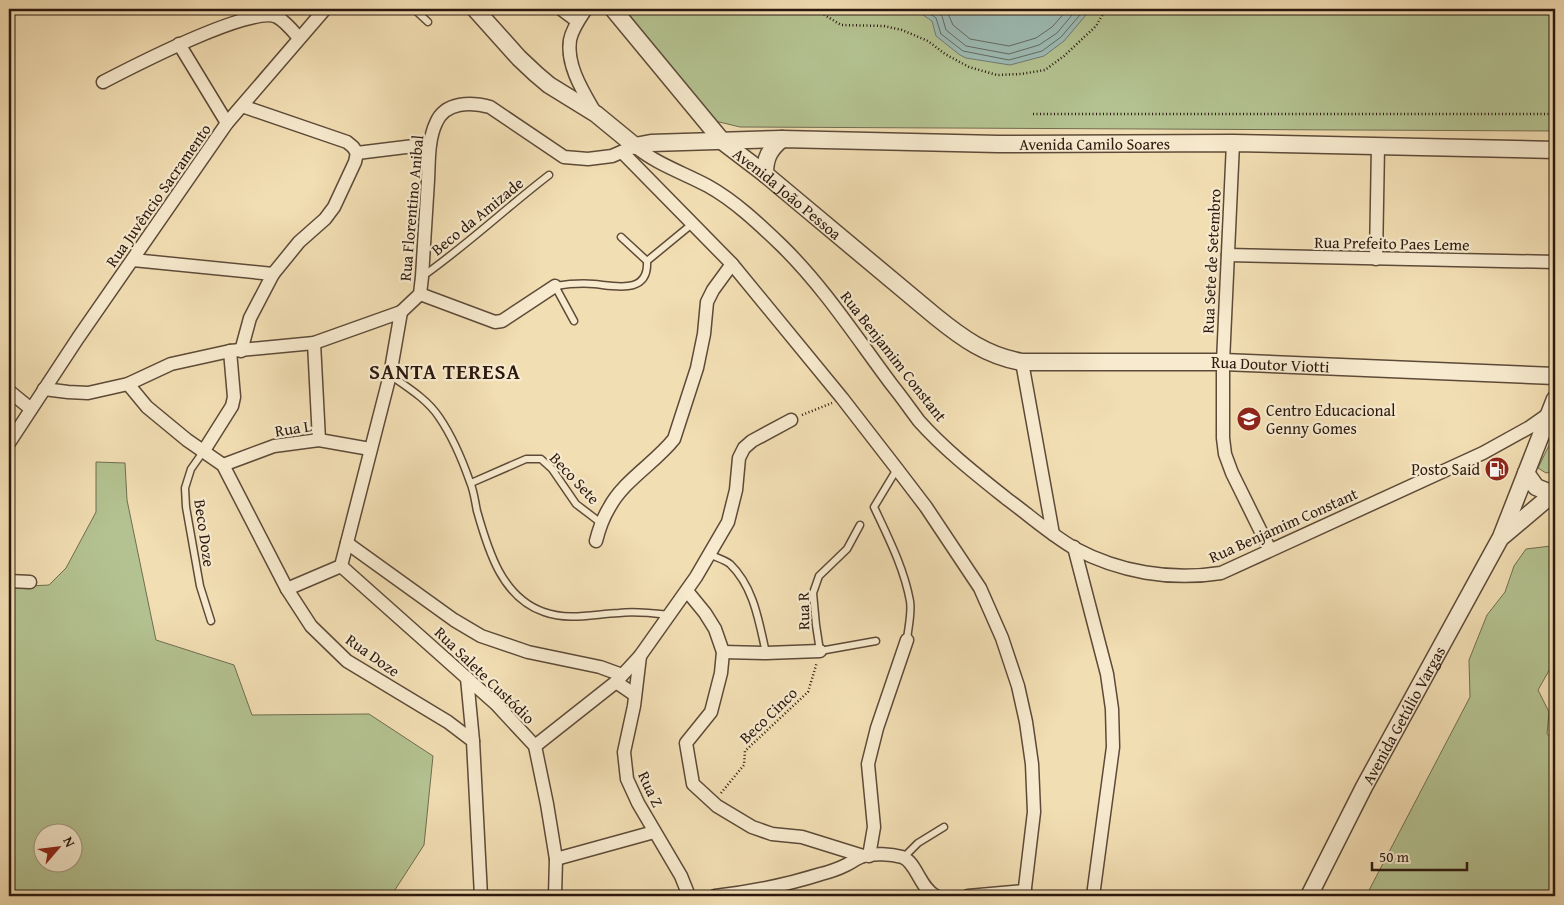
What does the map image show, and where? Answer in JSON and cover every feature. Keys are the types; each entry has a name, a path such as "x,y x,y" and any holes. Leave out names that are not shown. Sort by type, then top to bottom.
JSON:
{"street":[{"name":"Rua Juvêncio Sacramento","path":"9,444 44,389 227,123 325,9"},
{"path":"475,9 536,74 549,85 596,114"},
{"path":"561,9 577,21"},
{"path":"586,9 577,21 570,41 572,63 579,85 596,114 629,149 692,224 732,264 842,398 932,515 980,588 1002,638 1018,686 1026,722 1032,764 1034,812 1024,894 968,896"},
{"name":"Avenida João Pessoa","path":"613,9 723,142 765,174 935,316 963,338 986,352"},
{"path":"103,82 178,44 250,17 276,16 300,38"},
{"path":"178,44 227,123"},
{"name":"Rua Florentino Anibal","path":"401,312 420,294 430,144 436,122 444,112 453,106 464,104 478,104 490,107 564,156 588,159 612,156 629,149"},
{"path":"203,452 232,406 234,397 235,351 250,318 273,274 299,242 325,219 334,207 355,162 357,153 347,142 242,106"},
{"path":"765,174 765,161 768,154 782,140"},
{"name":"Avenida Camilo Soares","path":"629,149 652,144 782,140 998,144 1233,143 1555,150"},
{"name":"Rua Sete de Setembro","path":"1233,143 1223,362 1222,410 1225,454 1232,474 1270,550"},
{"path":"357,153 430,144"},
{"path":"1376,259 1378,146"},
{"name":"Rua Benjamim Constant","path":"629,149 710,187 734,204 774,238 829,299 920,421 980,478 1053,534 1074,547 1102,561 1141,572 1180,576 1201,576 1220,573 1484,453 1530,427 1553,406"},
{"name":"Rua Prefeito Paes Leme","path":"1228,255 1555,262"},
{"path":"133,260 273,274"},
{"path":"596,541 601,523 609,506 674,439 697,368 704,334 707,302 713,290 732,264"},
{"path":"420,294 495,322 502,321 555,286"},
{"path":"44,389 88,393 128,384 171,364 235,351 314,343 401,312 390,375 341,566 287,589"},
{"path":"314,343 319,440"},
{"name":"Rua Doutor Viotti","path":"986,352 1022,362 1223,362 1555,376"},
{"path":"1022,362 1053,534"},
{"name":"Rua Doze","path":"128,384 147,407 222,465 287,589 311,626 348,660 448,722 473,741"},
{"path":"9,391 31,409"},
{"path":"1501,537 1553,406"},
{"path":"535,746 619,678 640,656 687,591 728,522 736,490 739,458 744,448 752,441 790,420"},
{"name":"Rua L","path":"222,465 274,446 319,440 370,449"},
{"path":"1526,473 1536,487 1554,493"},
{"path":"1501,537 1554,493"},
{"name":"Avenida Getúlio Vargas","path":"1309,896 1364,787 1501,537"},
{"path":"347,544 454,620 481,636 528,652 600,667 619,678 635,695"},
{"path":"1074,547 1107,674 1112,709 1113,748 1093,896"},
{"name":"Rua Salete Custódio","path":"341,566 496,704 535,746 548,804 556,859 555,896"},
{"path":"9,581 30,582"},
{"path":"687,591 706,613 715,629 723,652 721,673 711,712 686,743 692,784 717,806 731,815 752,827 772,834 802,837 866,856 890,855 904,857 925,887 936,896"},
{"path":"715,896 744,893 822,874 866,856 874,827 868,764 877,728 906,640"},
{"path":"723,652 820,651"},
{"name":"Rua Z","path":"640,656 624,752 626,779 654,832 681,876 689,896"},
{"path":"467,678 473,741 481,896"},
{"path":"556,859 654,832"}],"lane":[{"path":"414,9 428,22"},
{"name":"Beco da Amizade","path":"422,277 549,175"},
{"path":"647,261 692,224"},
{"path":"574,321 555,286 573,283 627,288 642,281 648,272 647,261 621,237"},
{"path":"390,375 418,394 438,415 452,439 471,483 483,530 500,572 510,590 526,604 544,612 562,616 587,617 618,612 669,615"},
{"name":"Beco Doze","path":"203,452 191,469 186,488 186,507 200,586 211,620"},
{"name":"Beco Sete","path":"471,483 526,459 541,459 552,470 576,504 601,523"},
{"path":"897,469 874,507 890,540 908,594 910,603 906,640"},
{"name":"Rua R","path":"820,651 813,593 819,576 847,549 860,525"},
{"path":"709,554 729,563 742,579 756,608 766,653"},
{"path":"820,651 876,641"},
{"path":"904,857 918,843 944,827"}],"path":[{"path":"815,9 841,24 884,26 902,30 928,41 945,54 969,67 998,75 1045,70 1064,56 1096,26 1106,9"},
{"path":"1033,114 1555,114"},
{"path":"790,420 842,398"},
{"name":"Beco Cinco","path":"731,815 722,803 721,792 744,765 745,751 808,692 820,651"}],"green space":[{"path":"625,9 1555,9 1555,131 740,127 711,120"},
{"path":"1555,433 1555,471 1546,473 1538,468"},
{"path":"96,462 125,463 127,500 156,640 234,665 252,715 369,714 433,756 424,845 391,896 9,896 9,587 49,585 66,568 96,512"},
{"path":"1555,541 1555,660 1538,690 1549,712 1547,734 1555,741 1555,896 1366,896 1470,697 1469,660 1487,615 1505,592 1514,566 1526,549 1551,546"}],"water":[{"path":"914,9 1091,9 1064,41 1044,56 1010,65 966,58 960,55 936,36 932,21"}],"place":[{"name":"Centro Educacional Genny Gomes","path":"1249,419"},
{"name":"Posto Said","path":"1497,469"}],"district":[{"name":"SANTA TERESA","path":"445,371"}]}
